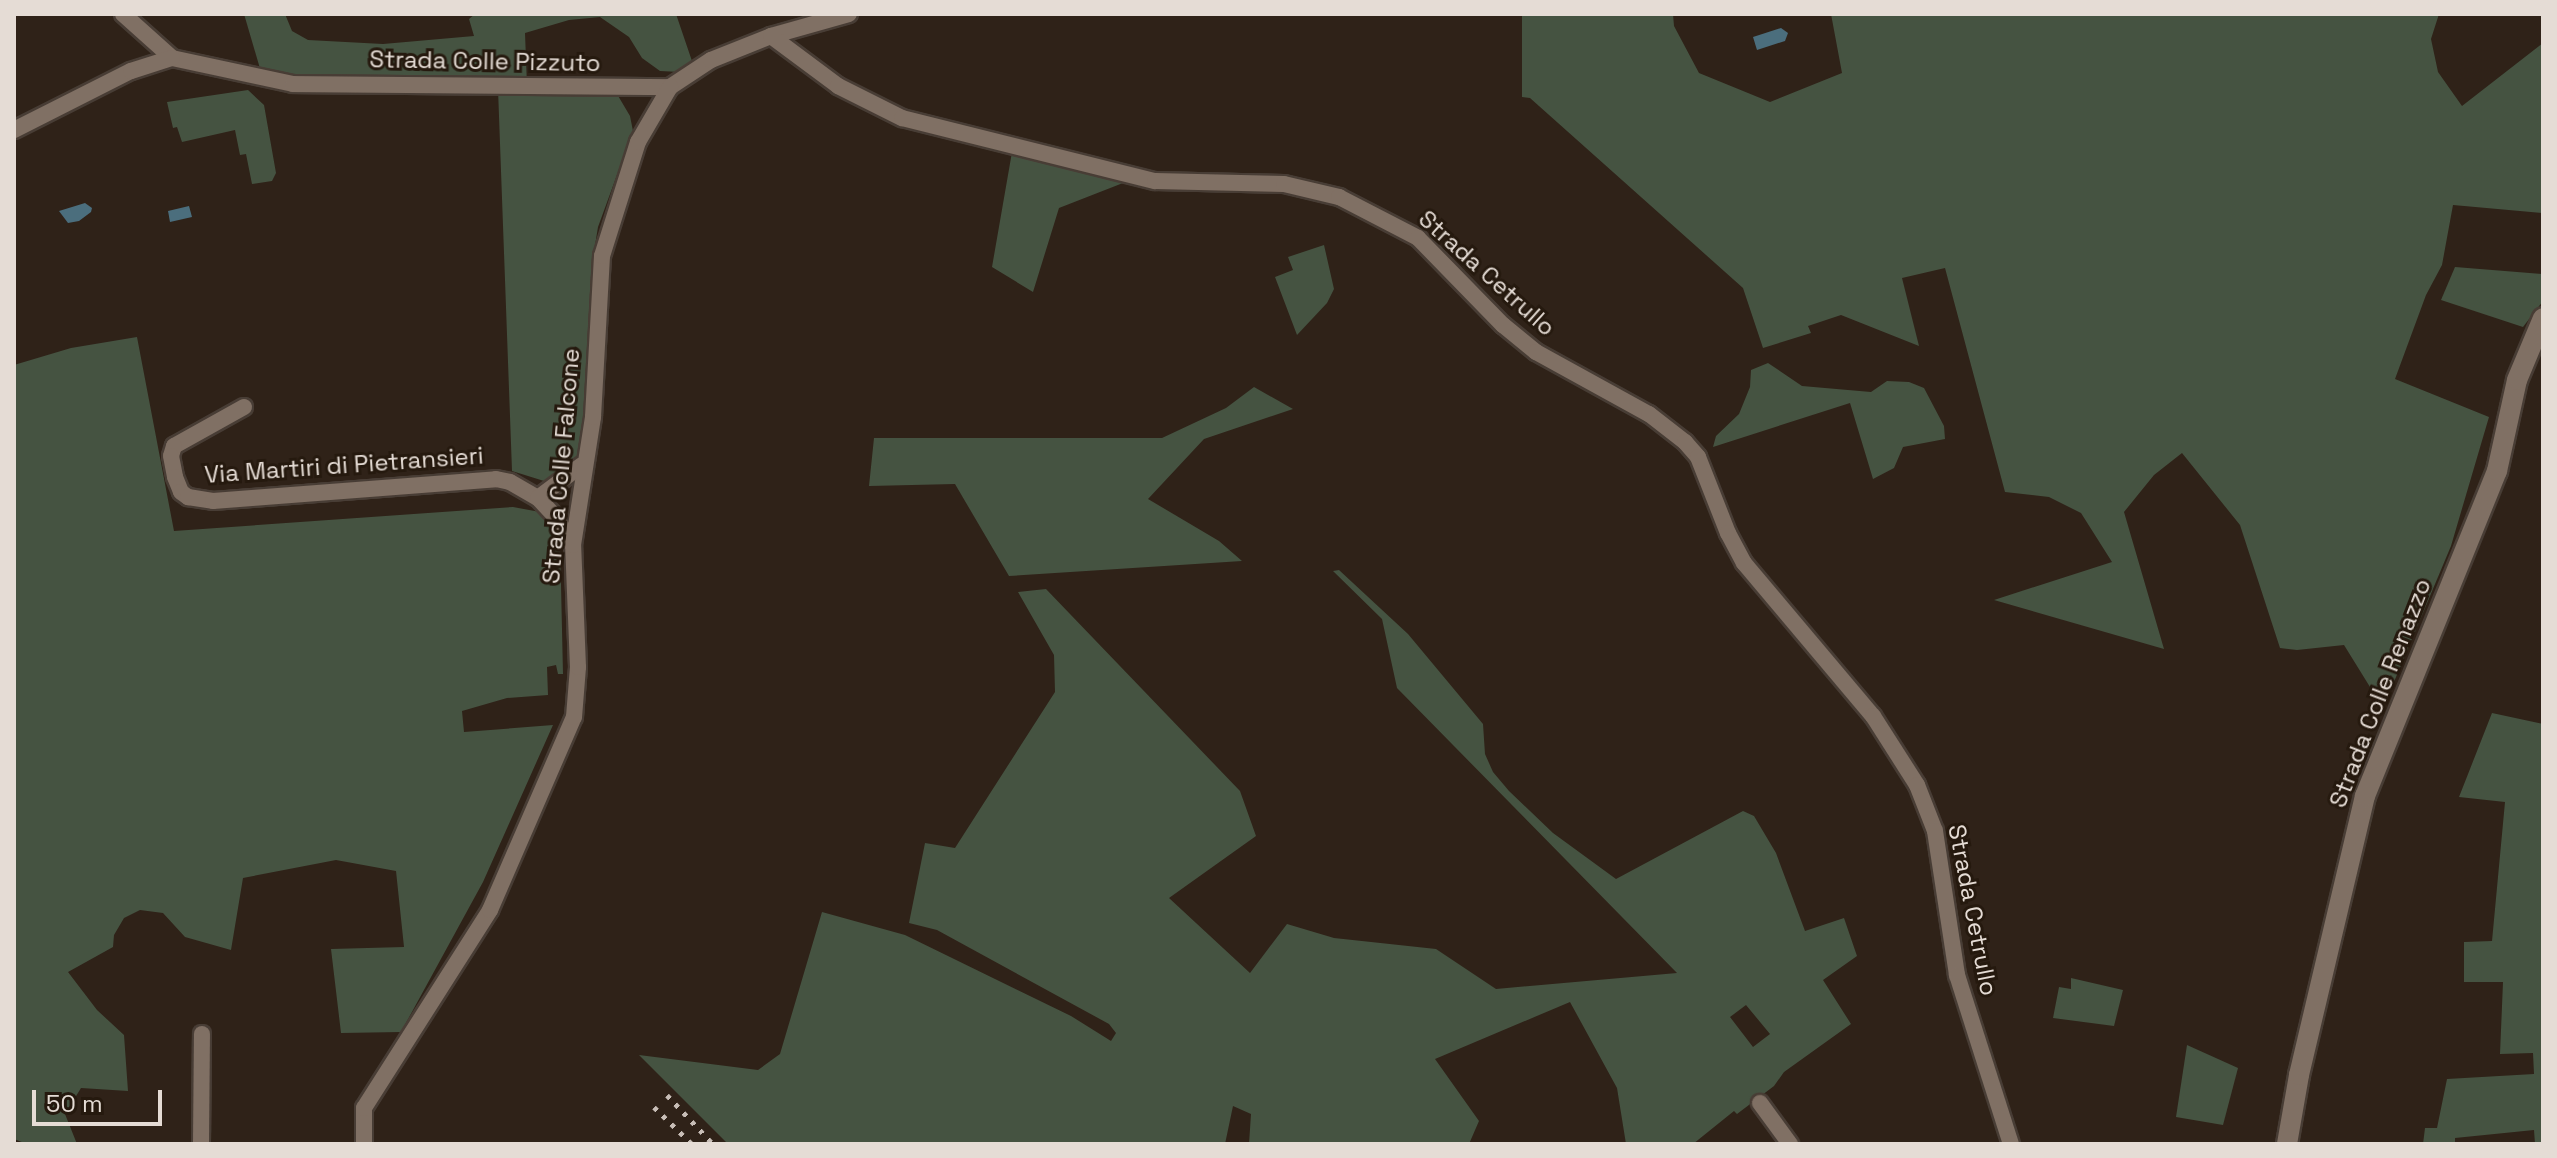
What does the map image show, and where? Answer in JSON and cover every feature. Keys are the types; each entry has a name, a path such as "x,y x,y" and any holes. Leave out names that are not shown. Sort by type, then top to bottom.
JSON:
{"street":[{"name":"Strada Colle Pizzuto","path":"123,14 172,58 293,84 670,87"},
{"path":"670,87 711,60 771,36 849,14"},
{"name":"Strada Cetrullo","path":"771,36 838,86 902,118 1155,181 1284,184 1339,197 1418,238 1510,332 1536,352 1649,414 1685,442 1698,457 1728,533 1744,563 1873,716 1917,785 1935,831 1957,975 2011,1144"},
{"path":"14,130 131,71 172,58"},
{"name":"Strada Colle Falcone","path":"364,1144 364,1108 490,910 574,717 578,667 573,545 582,465 593,417 602,256 638,142 670,87"},
{"name":"Strada Colle Renazzo","path":"2287,1144 2302,1061 2365,796 2497,471 2517,380 2543,318"},
{"name":"Via Martiri di Pietransieri","path":"244,407 174,446 171,456 175,477 181,492 188,497 213,501 496,479 538,498 556,517 573,545"},
{"path":"538,498 582,465"},
{"path":"201,1144 202,1034"},
{"path":"1760,1103 1790,1144"}],"green space":[{"path":"244,14 285,14 292,31 308,40 383,44 474,36 469,19 475,14 676,14 693,64 680,72 660,71 642,58 629,37 600,17 569,20 525,33 527,85 294,80 261,72"},
{"path":"1522,14 1673,14 1674,26 1699,73 1770,102 1842,73 1831,14 2439,14 2431,39 2438,72 2462,106 2543,43 2543,213 2453,205 2442,265 2426,295 2395,379 2489,417 2451,546 2383,708 2344,645 2297,650 2280,648 2240,525 2182,453 2154,475 2124,512 2164,649 1994,600 2112,562 2081,513 2049,497 2005,492 1945,268 1902,278 1919,346 1841,315 1808,326 1811,333 1763,348 1743,288 1530,98 1522,97"},
{"path":"498,89 617,94 630,116 633,131 598,227 592,264 584,430 578,455 564,470 544,481 512,471"},
{"path":"248,90 264,105 276,173 272,181 252,184 246,154 240,155 235,130 182,142 177,127 173,128 167,102"},
{"path":"1012,152 1123,183 1059,208 1033,292 992,267"},
{"path":"1324,245 1334,289 1327,303 1297,335 1275,277 1293,270 1288,257"},
{"path":"2455,267 2543,274 2543,301 2523,327 2441,300"},
{"path":"137,337 174,531 513,507 540,512 560,540 563,674 558,674 556,665 547,667 548,695 507,698 462,711 464,732 553,725 483,882 401,1032 341,1033 331,949 404,947 396,871 336,860 243,878 231,950 185,937 163,913 140,910 124,918 114,935 113,947 68,972 97,1010 124,1035 128,1091 81,1088 65,1114 77,1144 27,1144 14,1139 14,365 71,348"},
{"path":"1768,363 1802,386 1871,392 1887,381 1909,382 1924,388 1944,426 1945,439 1903,447 1894,468 1873,479 1850,403 1713,447 1716,436 1739,414 1750,387 1751,370"},
{"path":"1254,387 1293,409 1204,439 1148,499 1219,541 1242,561 1009,576 955,484 869,486 874,438 1162,438 1226,408"},
{"path":"1339,570 1408,634 1483,724 1485,754 1493,772 1509,791 1553,833 1616,879 1743,811 1754,816 1776,853 1805,931 1844,918 1857,956 1823,980 1851,1024 1784,1072 1774,1086 1737,1114 1734,1111 1693,1144 1626,1144 1617,1088 1570,1002 1435,1059 1479,1121 1469,1144 1249,1144 1251,1114 1233,1106 1225,1144 728,1144 639,1055 758,1070 780,1054 822,912 905,935 1071,1016 1111,1041 1116,1033 1109,1024 937,930 909,923 925,843 955,848 1055,692 1054,655 1018,592 1046,589 1240,791 1256,836 1169,898 1250,973 1287,924 1334,938 1436,949 1496,989 1677,973 1397,688 1382,619 1333,571","holes":["1746,1005 1770,1034 1753,1047 1730,1017"]},
{"path":"2492,713 2543,724 2543,1144 2535,1144 2534,1130 2455,1138 2455,1144 2423,1144 2425,1128 2437,1128 2447,1079 2534,1074 2533,1053 2500,1054 2503,982 2464,982 2464,942 2492,941 2505,802 2459,797"},
{"path":"2071,978 2123,990 2114,1026 2053,1018 2059,987 2071,989"},
{"path":"2187,1045 2238,1068 2223,1125 2176,1117"}],"water":[{"path":"1781,28 1788,33 1785,41 1757,50 1753,37"},
{"path":"85,203 92,208 91,212 79,221 68,223 59,211"},
{"path":"189,206 192,217 170,222 168,211"}],"railway":[{"path":"667,1095 713,1144"},
{"path":"654,1107 692,1144"}]}
